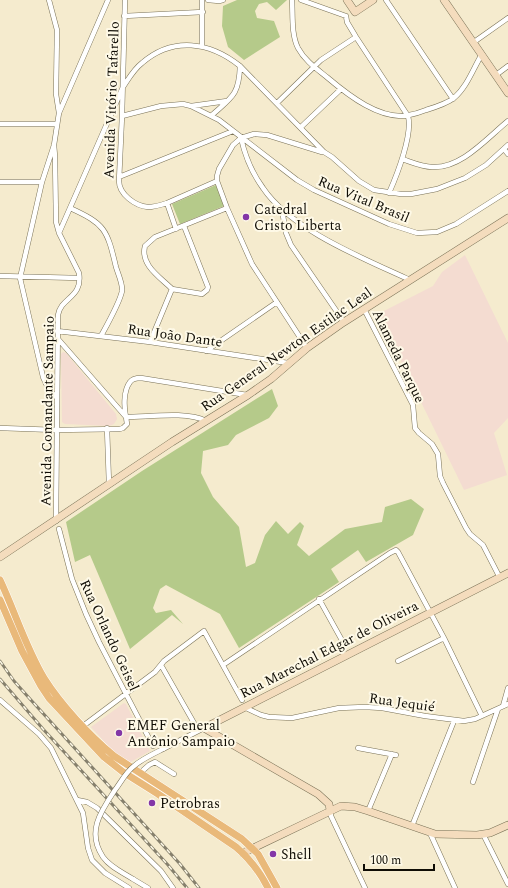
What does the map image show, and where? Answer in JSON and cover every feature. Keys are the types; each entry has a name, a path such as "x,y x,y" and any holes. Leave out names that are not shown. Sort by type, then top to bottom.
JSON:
{"main road":[{"path":"0,580 33,657 44,677 57,696 83,726 114,756 230,831 253,848 267,868 277,888"},
{"path":"0,600 22,651 49,698 104,757 123,772 158,794 243,853 257,868 268,888"}],"street":[{"path":"49,0 57,30 56,94 59,112"},
{"path":"56,397 48,388 43,377 20,278 42,182 54,145 59,112 108,0"},
{"name":"Avenida Vitório Tafarello","path":"125,0 119,177 119,186 123,194 138,204 147,207 158,206 217,181"},
{"path":"202,0 202,46"},
{"path":"208,0 222,0"},
{"path":"292,0 296,42 303,56 341,89 378,111 393,116 408,116 438,107 453,99 460,93 482,54"},
{"path":"301,0 346,16 356,12 373,0"},
{"path":"347,0 356,12"},
{"path":"386,0 453,99"},
{"path":"444,0 508,93"},
{"path":"124,16 203,12"},
{"path":"346,16 347,22 356,37 408,116 408,131 402,159 389,192"},
{"path":"474,42 508,18"},
{"path":"277,103 314,66 356,37"},
{"path":"59,233 123,87 141,63 167,48 178,46 202,46 231,58 301,127 324,152 332,157 359,181 370,188 389,192 411,194 425,192 446,186 465,178 481,168 506,147 508,154"},
{"path":"212,115 238,88 240,80 240,66"},
{"path":"496,75 508,66"},
{"path":"301,127 341,89"},
{"path":"122,116 161,106 183,104 191,106 227,101"},
{"name":"Rua Vital Brasil","path":"191,106 212,115 297,180 314,190 389,224 417,233 437,232 456,224 508,191"},
{"path":"402,159 430,167 448,166 459,161 508,121"},
{"path":"0,124 56,124"},
{"path":"119,177 233,131"},
{"path":"307,348 252,264 227,208 217,181 219,169 228,151 241,138 254,134 267,135 324,152"},
{"path":"241,138 245,153 263,189 282,209 298,222 326,239 410,280"},
{"path":"0,276 20,278 79,278 76,266 59,233 55,219 56,156 54,145"},
{"path":"0,182 42,182"},
{"path":"167,203 176,229"},
{"path":"70,208 99,224 107,235 115,261 122,290 101,336"},
{"path":"184,226 208,287 208,290 202,294 172,289 149,266 144,256 145,246 154,237 227,208"},
{"path":"282,209 286,233 291,245 344,322"},
{"name":"Rua General Newton Estilac Leal","path":"0,557 206,421 248,395 271,379 307,348 344,322 508,218"},
{"name":"Avenida Comandante Sampaio","path":"56,521 58,311 78,289 79,278"},
{"path":"150,342 172,289"},
{"path":"206,351 277,302"},
{"name":"Alameda Parque","path":"364,309 413,405 414,424 416,430 432,444 437,451 439,457 440,476 443,483 466,528 470,534 482,543 500,578"},
{"name":"Rua João Dante","path":"57,331 150,342 288,363"},
{"path":"58,339 126,417 185,416 199,418 206,421"},
{"path":"0,428 56,430 123,428 127,424 124,408 127,387 130,382 136,378 248,395"},
{"path":"107,428 110,484"},
{"name":"Rua Orlando Geisel","path":"59,529 72,579 99,642 153,746"},
{"path":"223,665 320,599 396,550 444,638 482,716"},
{"name":"Rua Marechal Edgar de Oliveira","path":"148,888 112,866 102,855 96,840 97,823 101,812 131,769 139,762 508,573"},
{"path":"320,599 344,644"},
{"path":"83,726 155,672 170,656 204,630 242,700"},
{"path":"398,661 444,638"},
{"path":"161,664 194,724"},
{"path":"474,782 508,688"},
{"path":"0,700 39,734 51,748 83,813 88,848 93,862 114,879 129,888"},
{"name":"Rua Jequié","path":"244,707 269,718 292,718 339,708 365,706 454,721 470,720 508,704"},
{"path":"412,826 454,721"},
{"path":"204,728 318,794 330,804 331,816 365,888"},
{"path":"358,748 394,755 368,811"},
{"path":"140,773 149,765 156,762 174,774"},
{"path":"77,800 87,802 97,808 161,871 173,888"},
{"path":"243,853 337,806 346,805 368,811 430,833 456,835 483,834 508,825"},
{"path":"430,833 455,888"},
{"path":"483,834 508,884"}],"shaded area":[{"path":"465,255 508,343 508,418 494,433 507,475 464,490 378,314 433,286 442,272"},
{"path":"63,352 66,353 116,414 117,419 114,424 109,426 65,424 62,422 61,354"},
{"name":"EMEF General Antônio Sampaio","path":"124,703 126,704 150,751 129,763 112,750 91,727"}],"green space":[{"path":"237,0 287,0 276,10 267,2 259,4 255,11 257,18 274,21 280,37 244,60 228,47 222,26 223,6"},
{"path":"216,185 224,206 180,224 172,204"},
{"path":"272,389 278,406 269,418 236,435 228,445 203,451 201,473 213,497 239,527 246,567 255,563 265,535 276,521 288,534 300,522 304,526 297,545 309,556 345,529 382,522 385,507 411,499 424,509 413,535 366,562 358,550 331,569 339,582 239,648 220,614 166,585 160,589 153,608 156,613 171,610 183,624 172,615 130,649 90,555 75,562 66,522 142,471"}],"railway":[{"path":"0,661 14,681 180,864 199,888"},
{"path":"0,679 43,729 168,865 187,888"}],"place":[{"name":"Catedral Cristo Liberta","path":"246,217"},
{"name":"EMEF General Antônio Sampaio","path":"119,733"},
{"name":"Petrobras","path":"152,803"},
{"name":"Shell","path":"273,854"}]}
